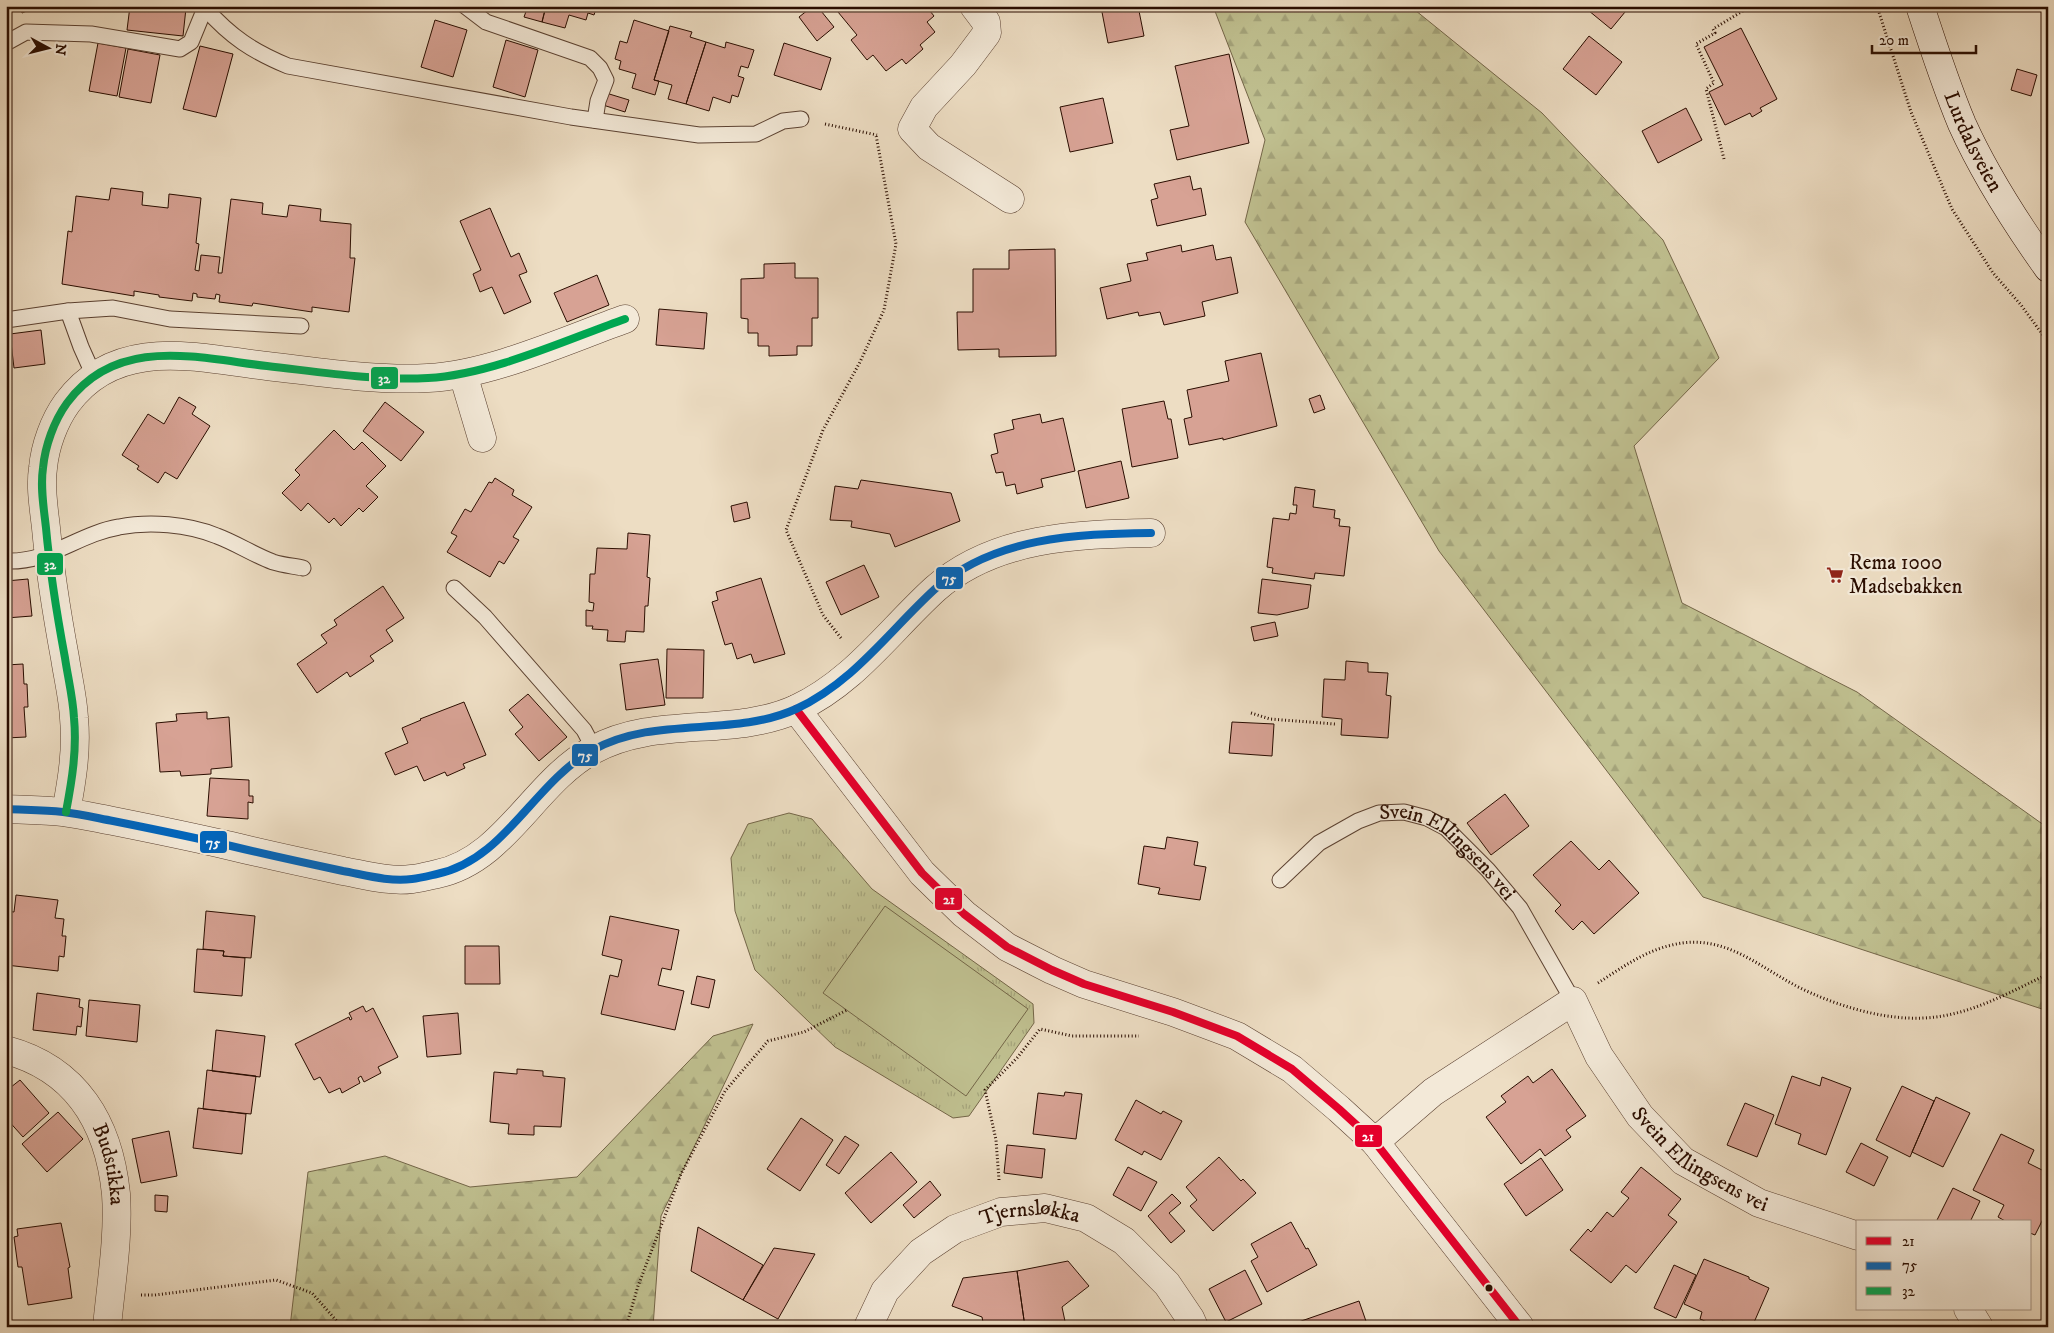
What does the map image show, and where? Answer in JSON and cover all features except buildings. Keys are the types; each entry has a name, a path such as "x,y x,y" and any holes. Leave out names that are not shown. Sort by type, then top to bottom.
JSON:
{"street":[{"path":"974,6 986,22 987,33 963,65 924,107 912,129 928,147 1010,199"},
{"name":"Lurdalsveien","path":"1920,6 1942,73 1963,126 1994,185 2048,268"},
{"path":"66,812 75,762 74,717 48,555 42,492 43,468 48,446 59,414 75,392 94,376 109,367 127,360 152,356 189,355 266,366 382,378 427,378 463,374 518,357 625,319"},
{"path":"463,374 482,438"},
{"path":"6,809 66,812 169,832 372,877 409,880 441,874 470,862 492,846 568,765 594,749 621,738 655,730 767,719 796,709 834,688 862,664 935,589 960,570 1028,543 1065,536 1151,533"},
{"path":"796,709 922,872 964,914 1007,947 1084,984 1173,1012 1237,1036 1292,1069 1375,1142 1520,1327"},
{"path":"1375,1142 1433,1092 1573,1001"},
{"name":"Svein Ellingsens vei","path":"1573,1001 1599,1056 1640,1116 1683,1160 1759,1203 1856,1235"},
{"name":"Budstikka","path":"6,1050 36,1061 62,1077 86,1101 104,1136 116,1194 116,1229 107,1327"},
{"name":"Tjernsløkka","path":"868,1327 885,1291 921,1252 955,1229 1001,1212 1045,1208 1086,1218 1124,1241 1167,1284 1194,1327"},
{"path":"1969,1310 1978,1327"}],"lane":[{"path":"466,6 486,22 590,58 600,68 606,80 598,101 595,120"},
{"path":"6,43 26,32 91,34 180,49 191,42 206,7 224,29 260,54 288,66 595,120 699,135 756,134 783,121 801,120"},
{"path":"6,320 68,311 113,308 170,318 301,326"},
{"path":"68,311 81,348 94,376"},
{"path":"6,561 24,560 48,555 80,539 118,527 151,524 188,527 216,535 273,562 303,568"},
{"path":"454,588 485,617 584,730 594,749"},
{"name":"Svein Ellingsens vei","path":"1280,880 1319,843 1358,820 1379,813 1404,812 1427,818 1446,828 1488,870 1520,908 1573,1001"}],"path":[{"path":"1724,159 1706,89 1714,83 1696,44 1715,33 1714,29 1751,6"},
{"path":"1877,6 1911,112 1952,209 1993,273 2021,305 2048,342"},
{"path":"801,120 876,135 912,129"},
{"path":"862,664 823,615 786,530 824,430 860,362 884,310 896,244 876,135"},
{"path":"1251,712 1270,719 1335,724"},
{"path":"1573,1001 1617,970 1646,954 1672,944 1698,942 1721,946 1742,953 1809,992 1841,1005 1881,1015 1904,1018 1944,1016 1963,1012 2048,974"},
{"path":"626,1327 638,1286 681,1174 726,1091 768,1041 804,1032 847,1010"},
{"path":"1001,1212 996,1140 985,1090 1017,1058 1040,1029 1072,1036 1140,1036"},
{"path":"110,1294 155,1295 276,1280 312,1293 342,1327"}],"green space":[{"path":"1213,6 1410,6 1542,113 1663,240 1719,358 1634,446 1682,603 1857,692 2048,828 2048,1011 1703,897 1439,551 1245,222 1265,140"},
{"path":"789,813 812,819 872,889 1033,1004 1034,1023 969,1116 953,1118 835,1047 755,970 735,911 731,858 748,824"},
{"path":"885,906 1028,1009 966,1096 823,993"},
{"path":"753,1024 661,1216 653,1327 290,1327 308,1172 385,1156 470,1187 577,1177 713,1036"}],"transit line":[{"name":"32","path":"66,812 72,777 75,730 72,696 52,577 42,476 48,443 54,426 67,403 87,382 110,367 134,359 160,356 186,356 368,377 428,378 452,375 502,364 625,319"},
{"name":"75","path":"6,809 56,811 82,815 377,878 403,880 437,874 461,866 482,853 501,837 553,781 572,764 593,750 617,739 642,733 746,723 771,718 796,709 817,698 836,685 870,655 935,589 958,572 983,558 1009,549 1065,537 1151,533"},
{"name":"21","path":"796,709 922,873 964,914 1007,947 1084,984 1173,1012 1237,1036 1292,1069 1339,1109 1375,1142 1520,1327"}],"place":[{"name":"Rema 1000 Madsebakken","path":"1835,575"}]}
